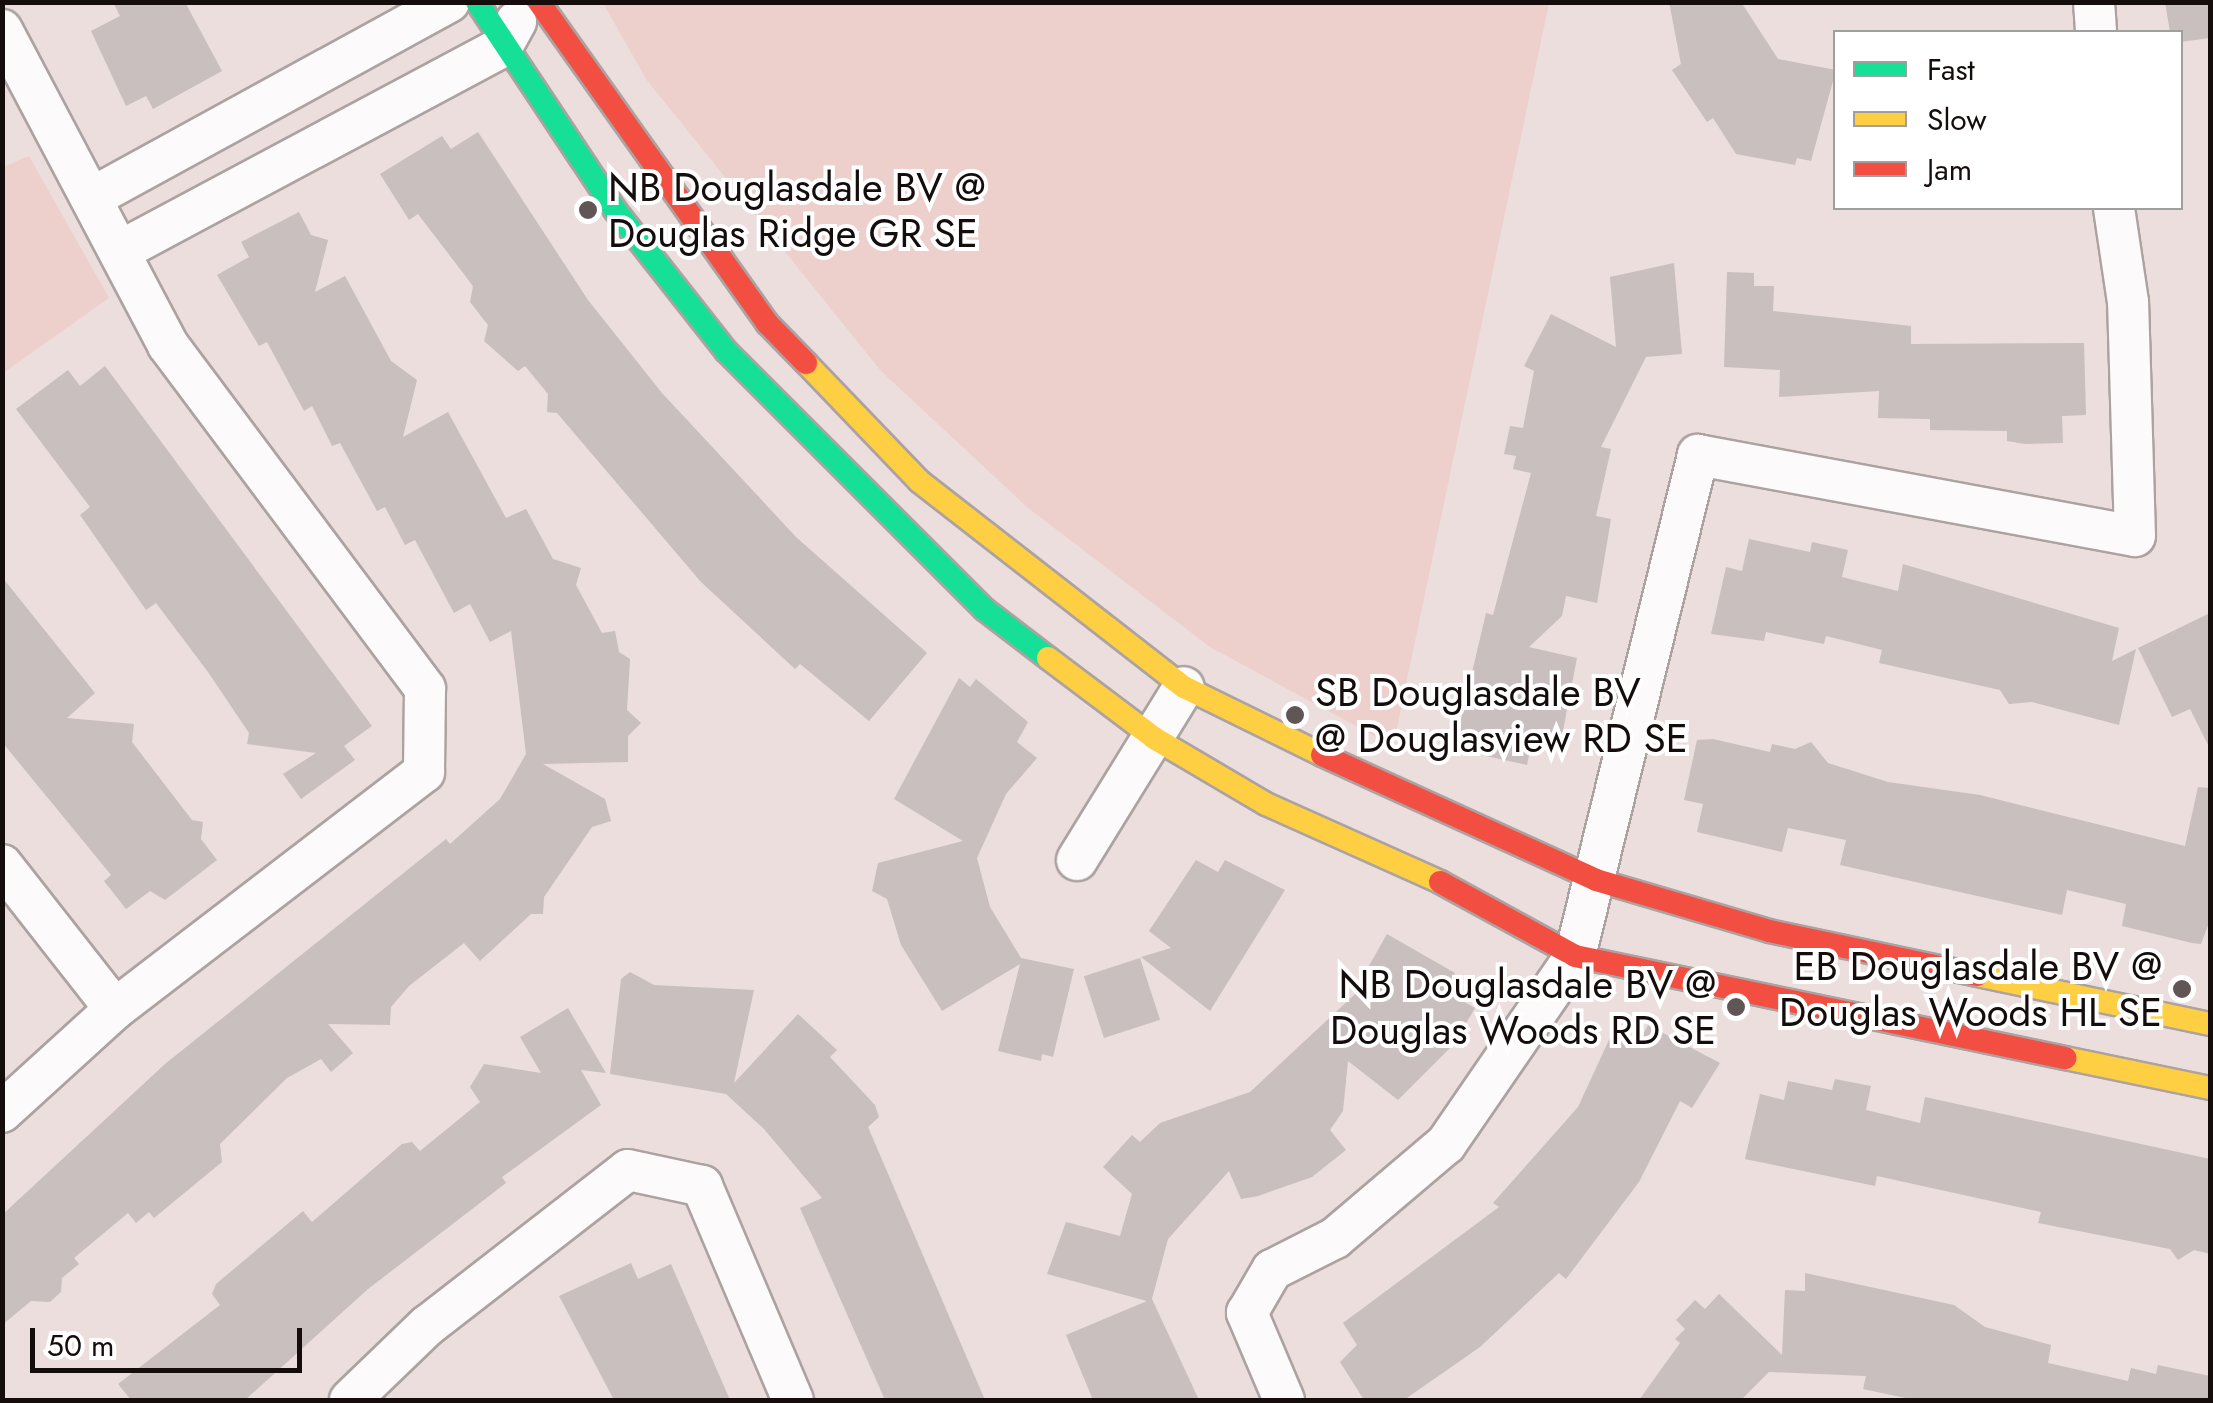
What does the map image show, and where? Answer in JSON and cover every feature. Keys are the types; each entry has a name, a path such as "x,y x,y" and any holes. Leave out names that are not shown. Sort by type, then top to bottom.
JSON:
{"street":[{"path":"93,197 449,2"},
{"path":"477,2 502,47 726,351 984,609 1154,738 1266,804 1452,887 1575,956 2210,1088"},
{"path":"120,251 502,47 528,2"},
{"path":"539,2 767,323 919,481 1184,688 1464,826 1596,880 1769,931 2210,1024"},
{"path":"2094,2 2096,30"},
{"path":"2,30 168,345 426,689 424,772 115,1009 2,1112"},
{"path":"1284,1400 1247,1313 1272,1270 1335,1238 1446,1144 1575,956 1698,455 2135,536 2128,302 2114,210"},
{"path":"1077,860 1184,688"},
{"path":"2,865 115,1009"},
{"path":"350,1400 427,1326 628,1170 702,1186 792,1400"}],"shaded area":[{"path":"603,3 1549,3 1393,746 1210,647 1027,507 881,371 646,79"},
{"path":"29,156 109,298 3,373 3,167"}],"building":[{"path":"113,2 185,2 222,71 153,109 146,96 126,106 91,31 120,16"},
{"path":"1669,2 1741,2 1778,59 1833,69 1811,161 1797,158 1795,165 1736,154 1713,118 1707,122 1672,70 1681,64"},
{"path":"2165,2 2210,2 2210,38 2183,42 2183,30 2170,30"},
{"path":"478,132 588,300 662,393 796,537 927,653 869,721 800,664 795,669 701,582 557,413 547,412 548,394 525,366 518,371 484,341 488,325 470,302 473,286 418,214 409,220 380,174 442,136 451,149"},
{"path":"299,212 311,235 328,240 315,292 345,276 391,361 417,380 403,437 448,412 506,518 526,509 553,559 581,568 576,585 602,633 615,631 619,652 630,659 627,710 641,723 628,736 628,762 543,764 605,799 611,821 592,827 544,897 543,914 531,914 480,961 464,943 409,986 391,1007 390,1025 328,1024 353,1053 331,1072 321,1059 287,1078 220,1144 222,1162 154,1218 149,1212 136,1223 128,1213 74,1258 79,1264 62,1278 61,1292 50,1302 31,1301 2,1325 2,1215 165,1064 446,839 450,844 500,799 526,754 511,631 490,642 470,604 454,613 415,540 405,545 385,507 377,511 340,443 332,446 312,406 304,411 267,342 259,346 217,275 249,257 241,242"},
{"path":"1674,263 1682,354 1646,357 1601,447 1611,449 1596,516 1611,519 1597,603 1566,596 1562,616 1529,647 1577,658 1561,741 1533,735 1527,765 1454,749 1486,613 1493,615 1531,473 1513,469 1516,456 1504,454 1510,426 1523,428 1534,371 1524,366 1551,314 1616,347 1610,277"},
{"path":"1727,272 1754,273 1754,286 1774,286 1773,311 1911,326 1911,344 2084,343 2086,415 2062,416 2063,443 2025,444 2007,441 2007,431 1930,430 1930,419 1878,418 1879,391 1779,397 1780,370 1724,367"},
{"path":"105,366 372,726 344,746 355,760 301,799 283,774 316,753 247,744 249,733 208,672 156,603 146,610 80,515 90,507 16,409 68,370 80,386"},
{"path":"1749,539 1810,552 1812,542 1848,550 1842,577 1898,591 1903,564 2119,628 2112,661 2136,649 2119,725 2032,702 2009,704 2000,690 1879,663 1882,650 1826,636 1824,644 1766,632 1764,641 1711,634 1726,567 1742,571"},
{"path":"2,577 95,693 67,718 134,724 132,742 192,820 203,822 201,839 217,860 165,900 150,891 126,909 104,881 111,875 2,742"},
{"path":"2210,613 2210,749 2190,709 2172,717 2138,648"},
{"path":"959,678 970,687 976,679 1028,722 1017,742 1037,758 1006,794 977,858 990,907 1021,958 1074,969 1053,1057 1042,1054 1041,1061 998,1051 1020,964 942,1011 901,945 887,899 872,891 878,863 963,841 894,799"},
{"path":"1713,739 1770,752 1772,744 1795,749 1811,742 1828,763 1888,782 1980,795 2185,846 2198,787 2210,788 2210,920 2201,944 2122,926 2126,904 2067,890 2062,915 1840,865 1846,840 1788,828 1782,852 1697,832 1703,804 1684,800 1697,740"},
{"path":"1196,860 1218,872 1225,860 1285,890 1210,1011 1141,957 1171,948 1149,931"},
{"path":"1387,934 1455,973 1445,991 1475,1008 1454,1044 1398,1100 1348,1061 1343,1111 1330,1130 1346,1150 1312,1177 1258,1196 1241,1199 1229,1171 1168,1239 1152,1299 1199,1400 1093,1400 1066,1335 1147,1301 1047,1274 1066,1222 1120,1236 1132,1194 1103,1167 1132,1135 1140,1142 1160,1123 1250,1092 1368,982 1362,978"},
{"path":"1140,958 1160,1020 1104,1038 1084,976"},
{"path":"630,972 654,985 754,990 734,1083 798,1014 837,1050 830,1057 875,1105 879,1117 868,1127 985,1400 885,1400 800,1208 822,1198 764,1129 726,1094 610,1074 621,979"},
{"path":"568,1008 606,1073 581,1070 601,1105 502,1177 506,1183 368,1289 245,1400 131,1400 118,1384 220,1305 212,1294 216,1284 303,1211 312,1222 402,1144 412,1142 420,1151 480,1102 470,1087 484,1064 541,1073 520,1037"},
{"path":"1648,1025 1720,1063 1692,1108 1680,1101 1639,1182 1566,1279 1559,1273 1480,1347 1404,1400 1364,1400 1340,1362 1357,1345 1343,1323 1499,1207 1493,1203 1578,1107 1614,1029 1639,1042"},
{"path":"1835,1079 1871,1086 1866,1110 1920,1123 1925,1097 2210,1159 2210,1254 2194,1250 2178,1260 2170,1249 2038,1223 2041,1212 1877,1176 1875,1186 1745,1159 1760,1094 1784,1100 1788,1081 1832,1090"},
{"path":"631,1263 638,1279 671,1264 730,1400 614,1400 559,1296"},
{"path":"1805,1273 1954,1305 1985,1327 2051,1345 2048,1363 2128,1381 2131,1368 2156,1374 2158,1365 2210,1376 2210,1400 1915,1400 1863,1389 1866,1376 1769,1372 1741,1400 1639,1400 1680,1343 1675,1339 1685,1329 1676,1320 1695,1300 1705,1309 1719,1294 1782,1355 1785,1290 1805,1291"}],"traffic: fast":[{"path":"477,2 615,210 726,351 984,609 1048,658"}],"traffic: slow":[{"path":"806,363 919,481 1184,687 1322,755"},
{"path":"1048,658 1154,738 1266,804 1440,882"},
{"path":"1977,975 2210,1024"},
{"path":"2065,1058 2210,1088"}],"traffic: jam":[{"path":"539,2 767,323 806,363"},
{"path":"1322,755 1596,880 1769,931 1977,975"},
{"path":"1440,882 1575,956 2065,1058"}],"place":[{"name":"NB Douglasdale BV @ Douglas Ridge GR SE","path":"588,210"},
{"name":"SB Douglasdale BV @ Douglasview RD SE","path":"1295,715"},
{"name":"EB Douglasdale BV @ Douglas Woods HL SE","path":"2182,989"},
{"name":"NB Douglasdale BV @ Douglas Woods RD SE","path":"1736,1007"}]}
